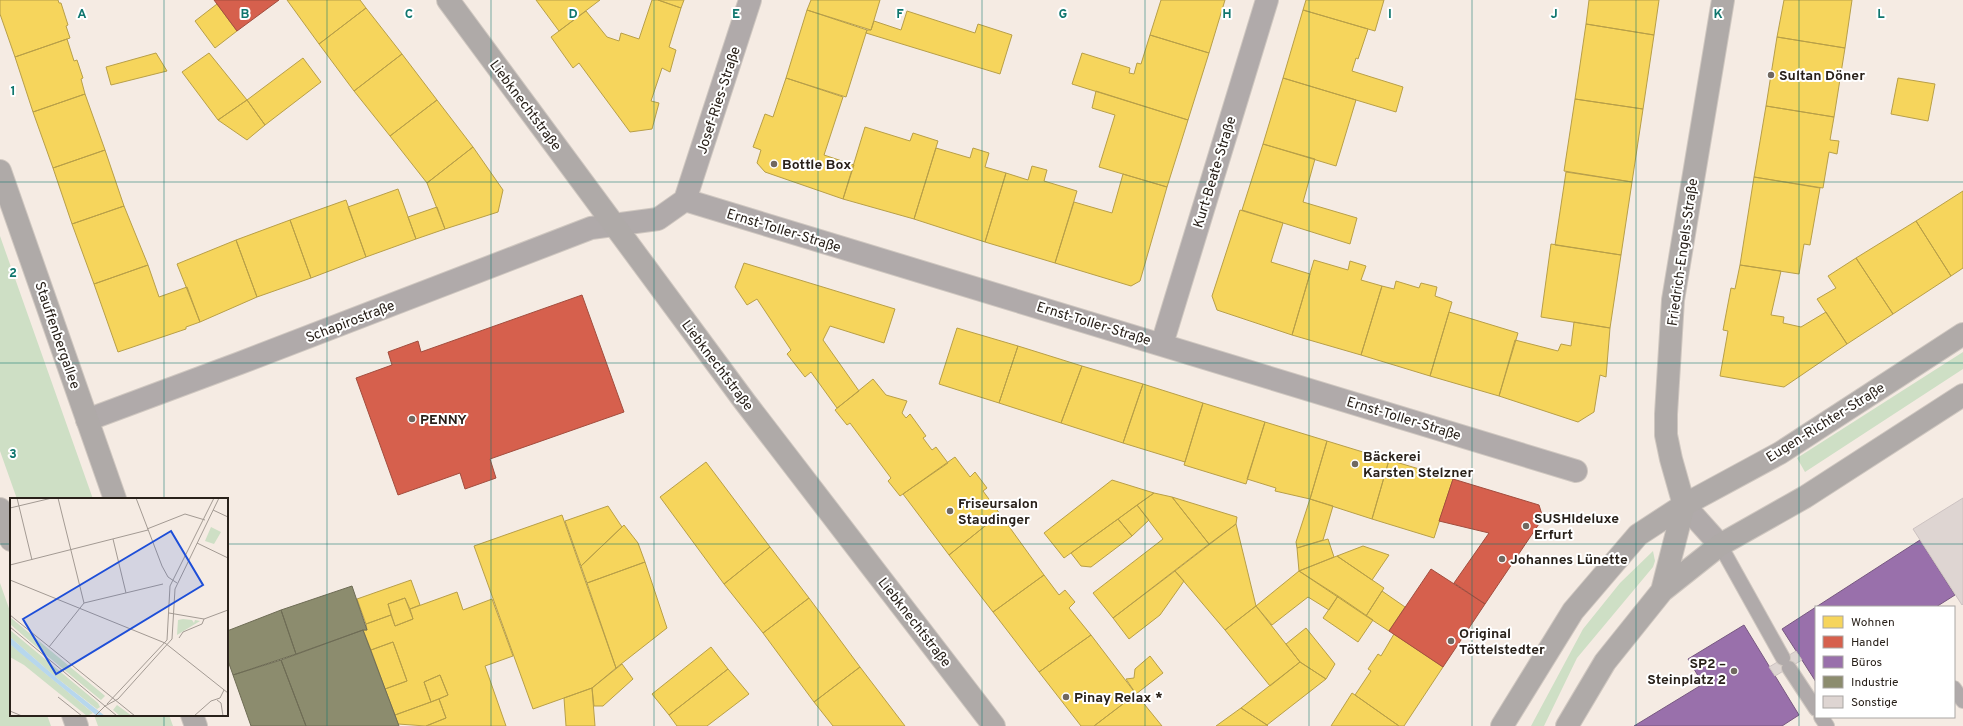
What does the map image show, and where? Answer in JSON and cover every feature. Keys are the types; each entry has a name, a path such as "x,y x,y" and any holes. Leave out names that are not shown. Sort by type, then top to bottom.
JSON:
{"main road":[{"name":"Liebknechtstraße","path":"448,0 745,402 994,726"},
{"name":"Friedrich-Engels-Straße","path":"1684,504 1671,459 1666,435 1672,300 1723,0"},
{"name":"Stauffenbergallee","path":"0,171 115,498"},
{"name":"Eugen-Richter-Straße","path":"1684,504 1780,453 1963,334"},
{"path":"1567,726 1605,662 1662,592 1720,545 1805,498 1963,395"},
{"path":"1662,592 1684,504"},
{"path":"1502,726 1573,611 1638,535 1684,504"},
{"path":"0,509 10,537"},
{"path":"73,716 77,726"},
{"path":"192,716 196,726"}],"street":[{"name":"Josef-Ries-Straße","path":"685,200 750,0"},
{"name":"Kurt-Beate-Straße","path":"1162,344 1267,0"},
{"path":"615,225 658,219 685,200"},
{"name":"Ernst-Toller-Straße","path":"685,200 1576,471"},
{"name":"Schapirostraße","path":"87,420 240,363 591,228 615,225"},
{"name":"Friedrich-Engels-Straße","path":"1684,504 1720,545"}],"lane":[{"path":"1720,545 1786,663 1815,707"},
{"path":"1955,689 1963,701"}],"green space":[{"path":"0,236 93,498 17,498 0,451"},
{"path":"1963,352 1963,369 1805,472 1797,458"},
{"path":"1653,551 1655,561 1653,567 1577,658 1544,726 1531,726 1583,629 1620,583"},
{"path":"0,583 10,611 10,716 47,716 51,726 0,726"},
{"path":"94,716 169,716 173,726 98,726"}],"building: Wohnen":[{"path":"0,0 58,0 59,3 61,3 68,25 66,26 70,38 15,57 0,14"},
{"path":"287,0 360,0 366,8 319,44"},
{"path":"536,0 600,0 559,31"},
{"path":"652,0 658,0 681,8 669,47 676,50 670,72 662,68 651,101 659,103 652,129 630,132 579,63 573,68 551,37 586,11 607,37 619,41 621,33 639,39"},
{"path":"658,0 684,0 681,8"},
{"path":"811,0 880,0 871,30 807,10"},
{"path":"1161,0 1225,0 1209,53 1150,35"},
{"path":"1306,0 1384,0 1375,31 1303,10"},
{"path":"1589,0 1659,0 1654,35 1586,24"},
{"path":"1784,0 1852,0 1845,48 1777,37"},
{"path":"217,4 237,31 215,48 195,21"},
{"path":"366,8 402,54 354,91 319,44"},
{"path":"807,10 867,30 846,97 786,78"},
{"path":"1303,10 1368,29 1358,59 1356,58 1352,71 1403,87 1396,112 1283,78"},
{"path":"907,11 975,33 978,24 1012,35 1000,74 866,33 867,30 871,30 874,21 901,30"},
{"path":"1586,24 1654,35 1643,109 1575,99"},
{"path":"1150,35 1209,53 1188,120 1072,84 1082,53 1130,68 1129,73 1134,74 1137,63 1141,64"},
{"path":"1777,37 1845,48 1834,117 1766,106"},
{"path":"67,39 74,61 77,60 83,78 81,79 85,94 33,112 15,57"},
{"path":"156,53 167,71 111,85 106,67"},
{"path":"209,53 247,100 218,120 182,72"},
{"path":"402,54 437,100 390,136 354,91"},
{"path":"303,58 321,82 265,125 247,100"},
{"path":"786,78 843,97 824,155 854,165 843,199 765,172 757,163 761,150 753,147 765,114 773,117"},
{"path":"1283,78 1356,100 1336,166 1263,144"},
{"path":"1898,78 1935,84 1928,121 1891,114"},
{"path":"1096,91 1188,120 1167,187 1099,167 1115,115 1092,108"},
{"path":"85,94 105,150 53,168 33,112"},
{"path":"1575,99 1643,109 1632,182 1564,171"},
{"path":"247,100 265,125 247,140 218,120"},
{"path":"437,100 473,147 427,183 390,136"},
{"path":"1766,106 1834,117 1830,140 1839,141 1837,154 1829,152 1823,188 1754,177"},
{"path":"865,127 910,141 913,133 938,141 914,219 843,199"},
{"path":"1263,144 1315,159 1303,202 1357,218 1350,244 1242,210"},
{"path":"473,147 503,190 498,212 445,229 427,183"},
{"path":"936,148 970,158 973,148 989,153 985,167 1006,173 985,242 914,219"},
{"path":"105,150 124,206 72,224 53,168"},
{"path":"1032,166 1047,170 1044,181 1077,191 1055,263 985,242 1006,173 1028,180"},
{"path":"1566,172 1632,182 1621,255 1555,245"},
{"path":"1123,174 1167,187 1140,281 1131,286 1055,263 1074,202 1112,213"},
{"path":"1754,177 1820,188 1810,245 1804,244 1799,274 1740,265"},
{"path":"398,189 416,239 366,257 348,207"},
{"path":"1963,191 1963,268 1951,276 1916,221"},
{"path":"346,200 366,257 311,278 290,220"},
{"path":"124,206 148,265 94,284 72,224"},
{"path":"437,207 445,229 416,239 408,217"},
{"path":"1240,210 1283,223 1271,262 1310,274 1292,335 1217,310 1212,296"},
{"path":"290,220 311,278 257,297 236,240"},
{"path":"1916,221 1951,276 1893,314 1856,258"},
{"path":"236,240 257,297 200,322 177,264"},
{"path":"1551,244 1621,255 1610,328 1541,317"},
{"path":"1856,258 1893,314 1847,344 1817,299 1836,288 1828,276"},
{"path":"1314,260 1348,270 1350,261 1366,266 1361,280 1382,286 1361,355 1292,335"},
{"path":"744,263 895,309 884,343 830,326 823,340 859,391 837,408 811,372 805,377 787,354 791,350 757,299 747,305 735,287"},
{"path":"148,265 159,297 187,287 200,322 186,327 186,329 118,352 94,284"},
{"path":"1740,265 1781,271 1771,315 1784,317 1783,323 1801,327 1826,312 1847,344 1784,387 1720,376 1728,331 1723,330 1731,288 1735,289"},
{"path":"1396,281 1419,288 1421,283 1437,287 1435,296 1452,302 1430,376 1361,355 1382,286 1394,289"},
{"path":"1449,312 1518,333 1499,396 1430,376"},
{"path":"1574,322 1610,328 1606,377 1600,375 1594,412 1578,422 1499,396 1515,340 1558,351 1561,344 1571,346"},
{"path":"957,328 1018,346 999,403 939,384"},
{"path":"1018,346 1082,366 1061,423 999,403"},
{"path":"1082,366 1143,384 1123,443 1061,423"},
{"path":"873,379 886,395 907,401 902,413 906,418 910,414 926,436 923,438 932,450 936,447 948,463 900,496 888,481 891,478 850,423 847,425 835,410"},
{"path":"1143,384 1203,403 1185,462 1123,443"},
{"path":"1203,403 1265,422 1246,484 1184,465"},
{"path":"1265,422 1327,441 1310,499 1275,491 1276,488 1247,479"},
{"path":"1327,441 1389,460 1372,519 1310,499"},
{"path":"955,457 970,477 975,472 987,488 983,491 1000,514 949,555 903,494"},
{"path":"1389,460 1453,479 1434,538 1372,519"},
{"path":"706,462 770,547 724,584 660,497"},
{"path":"1112,480 1154,493 1064,558 1044,533"},
{"path":"1154,493 1172,497 1209,544 1113,618 1093,593 1163,539 1137,505"},
{"path":"1172,497 1237,517 1236,524 1209,544"},
{"path":"1310,499 1333,506 1323,540 1297,548 1296,542"},
{"path":"1137,505 1149,520 1132,536 1118,519"},
{"path":"608,506 622,527 581,566 565,521"},
{"path":"1000,514 1044,575 993,612 949,555"},
{"path":"562,515 616,668 592,688 533,709 474,546"},
{"path":"1118,519 1132,536 1091,567 1081,566 1071,553"},
{"path":"1236,524 1256,606 1225,630 1175,571"},
{"path":"624,525 638,543 645,562 587,583 581,566"},
{"path":"1328,539 1334,557 1299,571 1297,548"},
{"path":"1363,546 1389,555 1372,580 1337,556"},
{"path":"770,547 809,598 763,633 724,584"},
{"path":"1337,556 1384,588 1366,616 1299,571"},
{"path":"645,562 667,628 616,668 587,583"},
{"path":"1175,571 1184,581 1160,615 1129,639 1113,618"},
{"path":"1299,571 1338,596 1329,610 1308,597 1272,625 1256,606"},
{"path":"1044,575 1059,595 1065,590 1075,602 1069,608 1091,635 1039,672 993,612"},
{"path":"411,580 420,605 410,609 405,598 388,604 391,615 366,624 357,599"},
{"path":"1382,591 1405,607 1389,631 1366,616"},
{"path":"457,592 463,610 492,599 513,656 485,666 506,726 426,726 446,718 439,699 448,695 440,675 424,682 431,702 395,715 385,689 407,681 393,642 371,650 363,630 367,630 366,624 391,615 395,626 413,619 410,609"},
{"path":"1338,596 1373,620 1358,642 1323,618"},
{"path":"405,598 413,619 395,626 388,604"},
{"path":"809,598 860,667 814,702 763,633"},
{"path":"1256,606 1300,662 1270,686 1225,630"},
{"path":"1306,628 1335,664 1326,679 1300,662 1286,644"},
{"path":"1394,634 1443,667 1404,726 1399,726 1355,695 1371,671 1368,669 1378,654 1381,656"},
{"path":"1091,635 1136,694 1094,726 1081,726 1039,672"},
{"path":"393,642 407,681 385,689 371,650"},
{"path":"711,647 728,669 669,715 652,694"},
{"path":"1150,656 1163,673 1136,694 1126,679 1134,678 1135,669"},
{"path":"1300,662 1326,679 1267,725 1241,708"},
{"path":"622,664 633,679 603,706 594,706 592,688"},
{"path":"860,667 905,726 833,726 814,702"},
{"path":"728,669 749,694 707,726 677,726 669,715"},
{"path":"440,675 448,695 431,702 424,682"},
{"path":"592,688 595,726 566,726 564,698"},
{"path":"1352,693 1355,695 1399,726 1331,726"},
{"path":"1136,694 1162,726 1094,726"},
{"path":"439,699 446,718 426,726 398,724 395,715"},
{"path":"1241,708 1267,725 1268,726 1216,726"}],"building: Handel":[{"path":"214,0 279,0 237,31"},
{"path":"582,295 624,412 490,459 496,478 465,489 460,473 398,495 356,378 392,365 388,352 418,341 421,352"},
{"path":"1453,479 1539,505 1543,518 1485,604 1454,583 1489,533 1439,521"},
{"path":"1431,569 1485,604 1443,667 1389,631"}],"building: Büros":[{"path":"1920,540 1955,595 1938,606 1818,606"},
{"path":"1815,608 1815,680 1782,629"},
{"name":"SP2 – Steinplatz 2","path":"1744,625 1799,715 1782,726 1634,726 1703,684 1688,659"}],"building: Industrie":[{"path":"352,586 367,630 363,630 296,654 281,610"},
{"path":"281,610 296,654 233,675 228,661 228,631"},
{"path":"363,630 399,726 306,726 281,660"},
{"path":"281,660 306,726 251,726 233,675"}],"building: Sonstige":[{"path":"1963,498 1963,604 1962,605 1913,529"},
{"path":"1796,651 1802,660 1775,676 1769,667"}],"place":[{"name":"Sultan Döner","path":"1771,75"},
{"name":"Bottle Box","path":"774,164"},
{"name":"PENNY","path":"412,419"},
{"name":"Bäckerei Karsten Stelzner","path":"1355,464"},
{"name":"Friseursalon Staudinger","path":"950,511"},
{"name":"SUSHIdeluxe Erfurt","path":"1526,526"},
{"name":"Johannes Lünette","path":"1502,559"},
{"name":"Original Töttelstedter","path":"1451,641"},
{"name":"SP2 – Steinplatz 2","path":"1734,671"},
{"name":"Pinay Relax *","path":"1066,697"}]}
